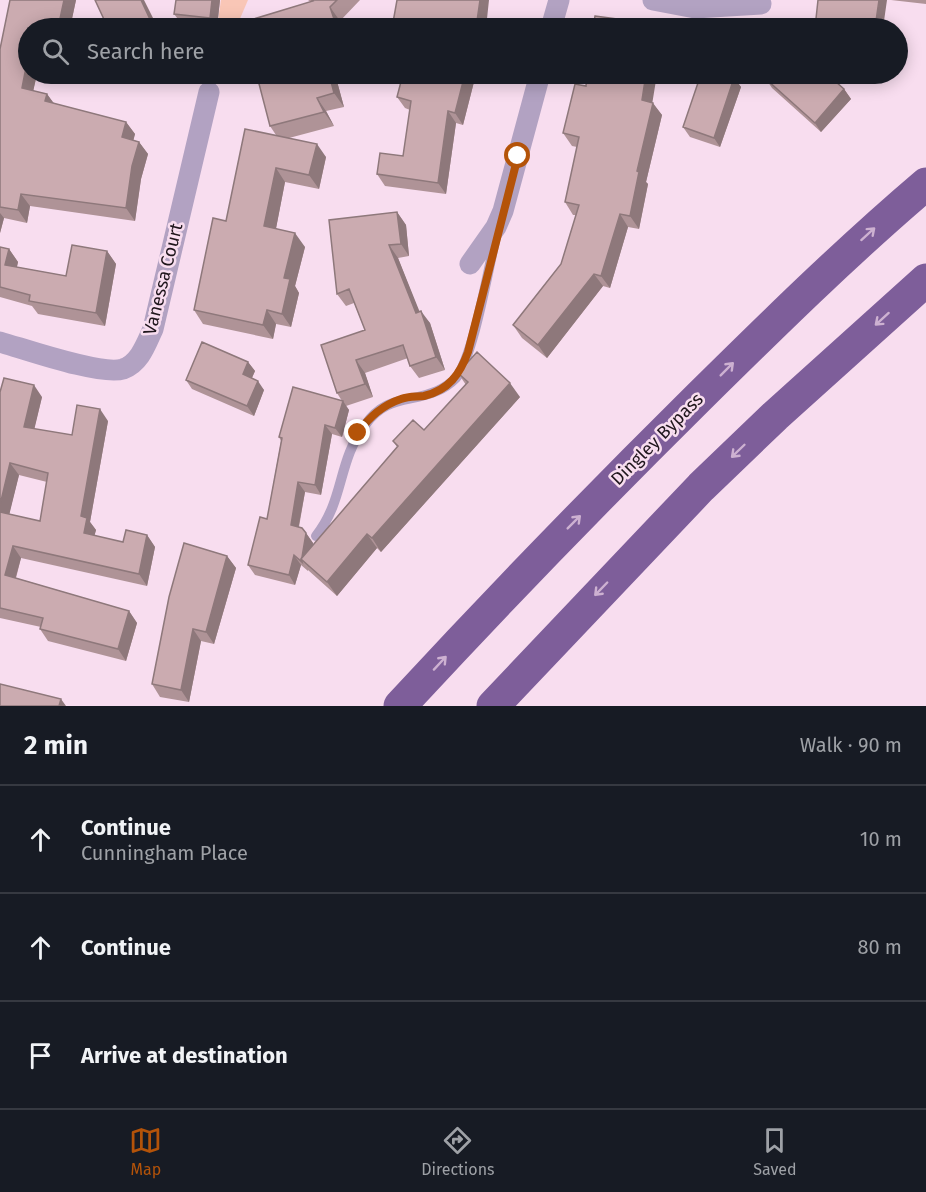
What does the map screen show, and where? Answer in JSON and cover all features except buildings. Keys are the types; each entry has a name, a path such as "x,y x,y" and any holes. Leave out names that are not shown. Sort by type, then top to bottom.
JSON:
{"highway":[{"name":"Dingley Bypass","path":"400,706 525,572 816,281 926,184"},
{"path":"493,706 701,487 775,416 926,280"}],"street":[{"path":"554,18 559,0"},
{"path":"653,0 695,8 761,4"},
{"path":"470,264 503,211 537,84"},
{"name":"Vanessa Court","path":"0,342 103,370 124,368 136,360 153,329 209,92"}],"lane":[{"path":"316,537 331,516 349,451 367,421 395,401 441,390 458,375 470,346 503,211"}],"shaded area":[{"path":"221,0 248,0 240,18 218,18"}],"route":[{"path":"358,433 376,412 387,405 441,390 458,375 468,352 518,156"}]}
